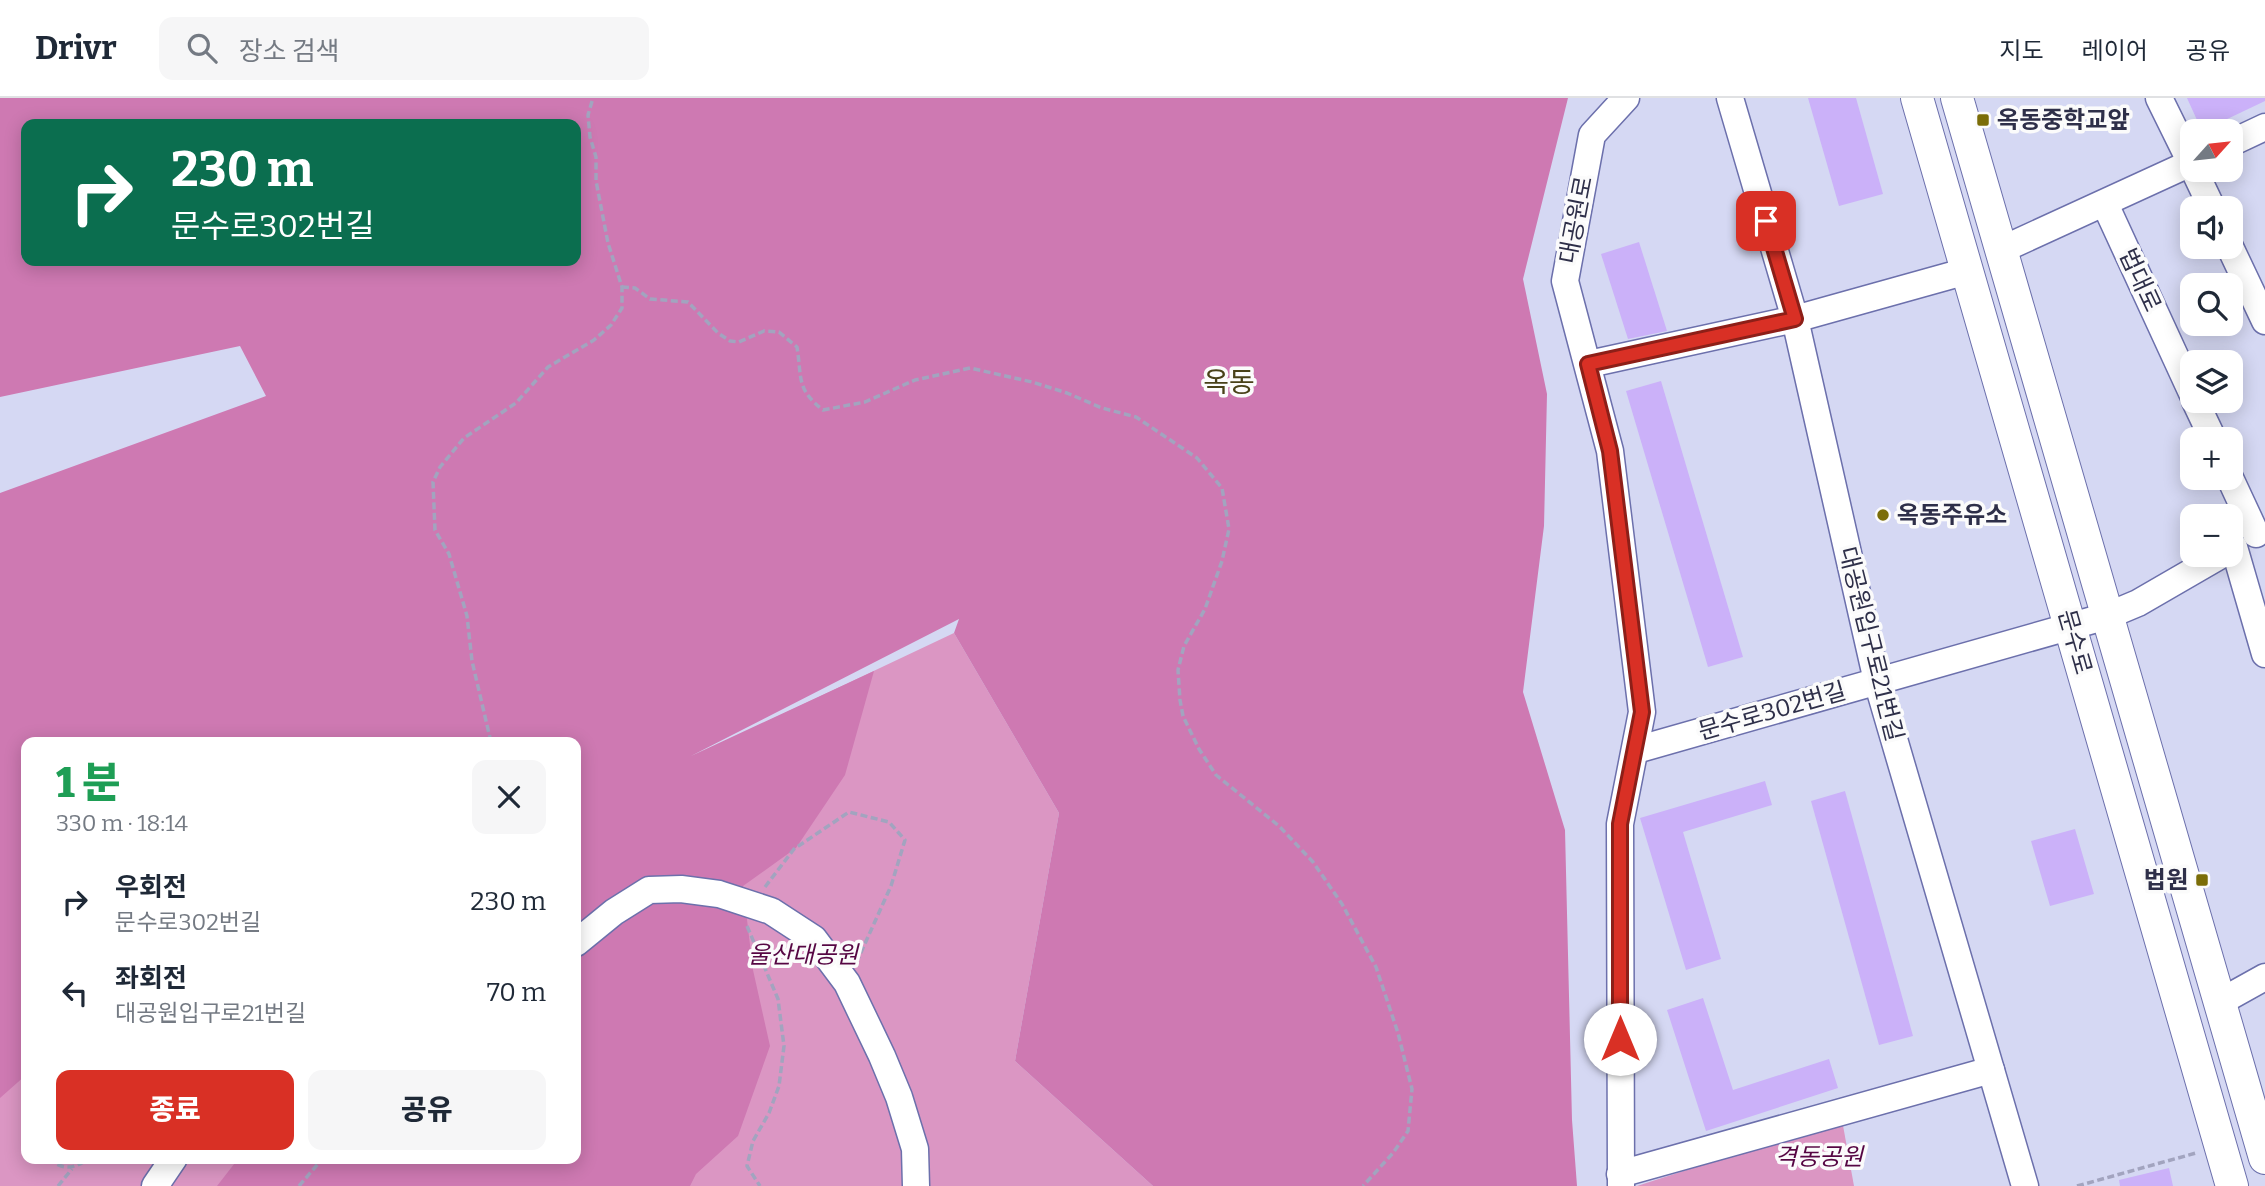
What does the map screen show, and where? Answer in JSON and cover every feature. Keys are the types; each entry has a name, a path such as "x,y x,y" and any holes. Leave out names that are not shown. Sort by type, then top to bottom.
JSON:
{"main road":[{"name":"문수로","path":"1917,98 2232,1186"},
{"name":"문수로","path":"1957,98 2265,1158"}],"street":[{"name":"대공원로","path":"1620,1180 1620,824 1642,712 1612,465 1565,281 1592,135 1626,98"},
{"name":"대공원입구로21번길","path":"1730,98 1795,319 1877,681 2025,1186"},
{"path":"2159,98 2180,139"},
{"path":"2244,137 2265,127"},
{"path":"2001,250 2180,171"},
{"name":"법대로","path":"2105,204 2180,367"},
{"path":"2236,259 2265,321"},
{"path":"1588,364 1795,319 1967,271"},
{"path":"2243,548 2265,654"},
{"path":"2071,628 2138,603 2200,567"},
{"name":"문수로302번길","path":"1636,750 2071,628"},
{"path":"581,939 614,912 649,890 681,889 719,894 771,911 814,939 847,983 899,1097 915,1149 916,1186"},
{"path":"2220,1002 2265,977"},
{"path":"1620,1180 1991,1070"},
{"path":"155,1186 170,1164"}],"path":[{"path":"490,737 472,661 467,616 449,554 435,530 433,482 440,467 464,438 516,403 548,367 594,340 611,325 622,308 621,287 608,243 596,181 596,157 590,137 588,115 593,98"},
{"path":"621,287 635,288 650,299 688,302 718,333 730,341 739,342 764,331 779,332 797,347 801,386 809,399 823,410 865,402 915,380 970,368 1067,393 1102,408 1136,417 1197,458 1222,488 1229,528 1205,609 1184,646 1178,670 1183,716 1199,749 1216,775 1279,826 1313,862 1342,904 1376,967 1398,1034 1412,1089 1408,1131 1393,1153 1363,1186"},
{"path":"760,1186 747,1166 752,1141 769,1113 779,1086 784,1046 778,999 745,903 794,849 849,813 889,822 905,840 891,886 847,983"},
{"path":"2077,1186 2200,1152"},
{"path":"57,1164 63,1168 73,1167"},
{"path":"58,1186 78,1164"},
{"path":"299,1186 318,1164"}],"green space":[{"name":"울산대공원","path":"954,633 1059,813 1015,1061 1153,1186 0,1186 0,687 24,737 21,737 21,1164 581,1164 581,1135 660,772"},
{"name":"격동공원","path":"1842,1120 1854,1186 1637,1186"}],"shaded area":[{"path":"0,98 1568,98 1523,279 1547,394 1544,526 1523,692 1565,830 1572,1120 1577,1186 1153,1186 1015,1061 1059,813 954,633 959,619 691,756 874,671 845,775 796,848 743,886 753,970 770,1046 738,1136 696,1174 690,1186 217,1186 234,1164 581,1164 581,737 21,737 21,1079 0,1098 0,493 266,396 240,346 0,397"}],"building":[{"path":"1808,98 1856,98 1883,194 1839,206"},
{"path":"2187,98 2265,98 2265,101 2227,119 2197,119"},
{"path":"1639,242 1667,331 1628,339 1601,254"},
{"path":"1661,381 1743,657 1708,667 1626,391"},
{"path":"1765,781 1772,805 1683,832 1721,959 1686,970 1640,818"},
{"path":"1845,791 1913,1036 1879,1045 1811,801"},
{"path":"2075,829 2094,894 2050,906 2031,841"},
{"path":"1703,998 1733,1090 1829,1059 1838,1088 1706,1131 1667,1010"},
{"path":"2169,1168 2173,1186 2120,1186 2119,1180"}],"place":[{"name":"옥동중학교앞","path":"1983,120"},
{"name":"옥동주유소","path":"1883,515"},
{"name":"법원","path":"2202,880"}],"district":[{"name":"옥동","path":"1229,382"}],"route":[{"path":"1620,1039 1620,824 1642,712 1610,451 1588,364 1795,319 1766,221"}]}
